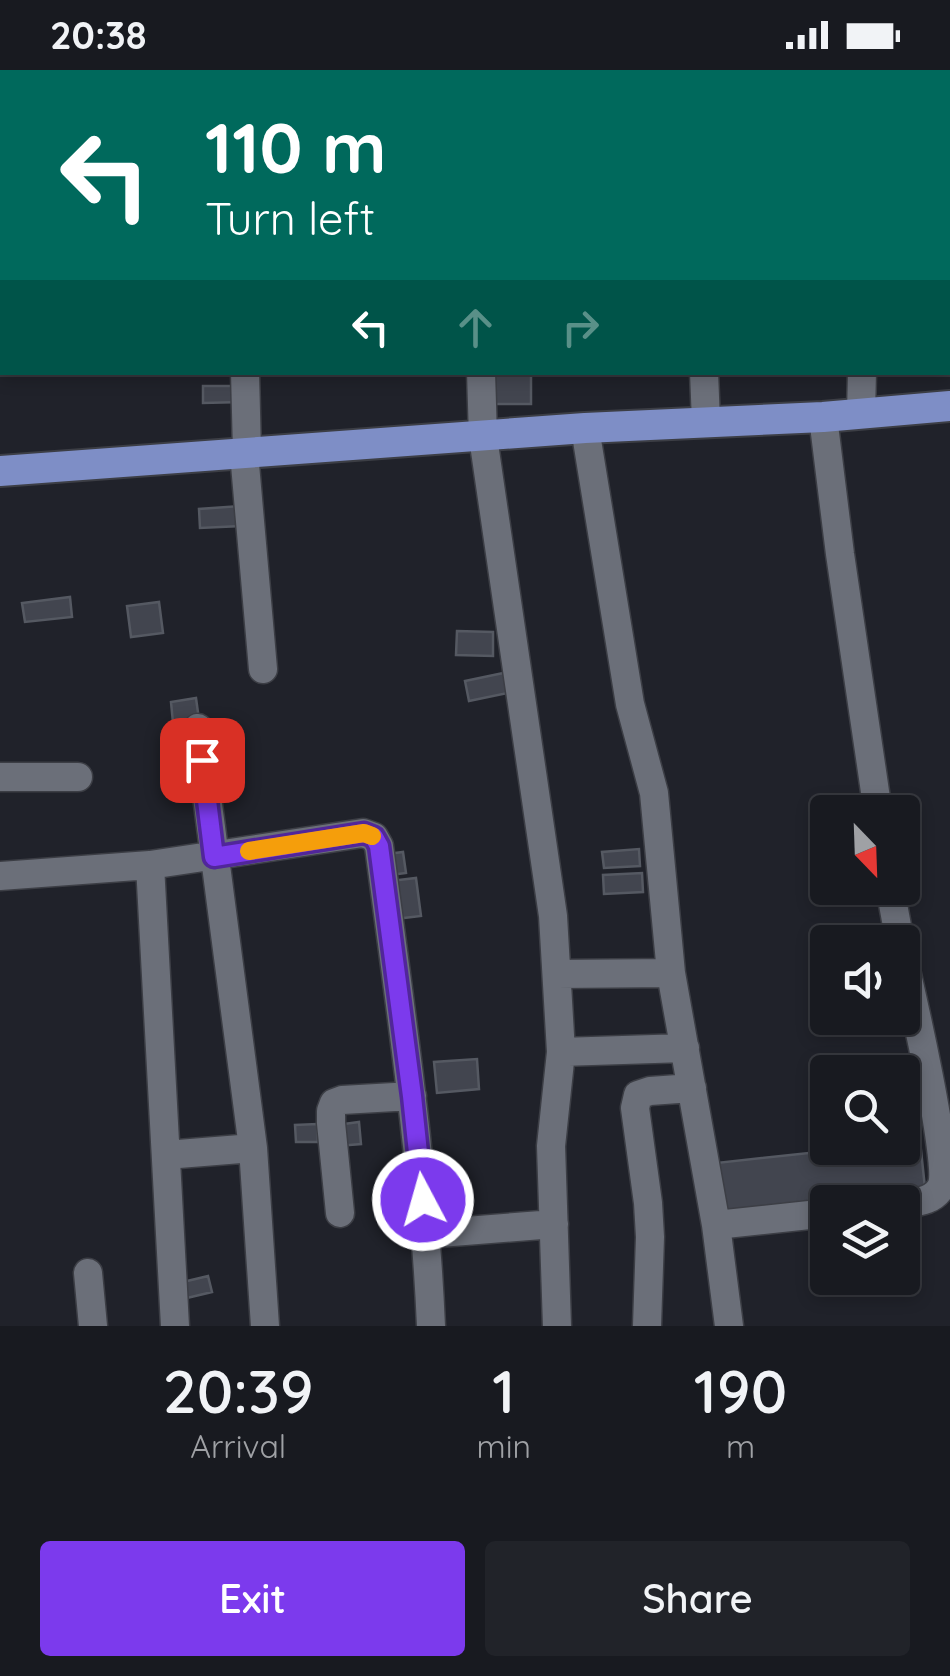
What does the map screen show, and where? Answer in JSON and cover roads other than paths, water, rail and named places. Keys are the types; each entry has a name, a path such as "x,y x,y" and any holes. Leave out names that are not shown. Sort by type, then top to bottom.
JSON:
{"main road":[{"path":"0,471 584,428 823,417 950,406"}],"street":[{"path":"245,375 246,453 263,669"},
{"path":"481,375 482,437 553,916 561,1052 550,1146 558,1326"},
{"path":"704,375 706,422"},
{"path":"861,414 862,375"},
{"path":"823,417 875,795"},
{"path":"584,428 630,704 654,793 672,973 716,1225 729,1326"},
{"path":"198,728 254,1148 265,1326"},
{"path":"0,777 78,776"},
{"path":"0,876 150,865 364,833 374,837 379,846 412,1096 427,1234 431,1326"},
{"path":"150,865 175,1326"},
{"path":"556,974 672,973"},
{"path":"920,1035 945,1162 945,1181 937,1195 920,1202"},
{"path":"561,1052 685,1048"},
{"path":"647,1326 650,1237 635,1108 638,1095 692,1088"},
{"path":"340,1213 331,1123 334,1103 412,1096"},
{"path":"166,1154 254,1148"},
{"path":"716,1225 810,1214"},
{"path":"427,1234 554,1224"},
{"path":"88,1274 93,1326"}]}
